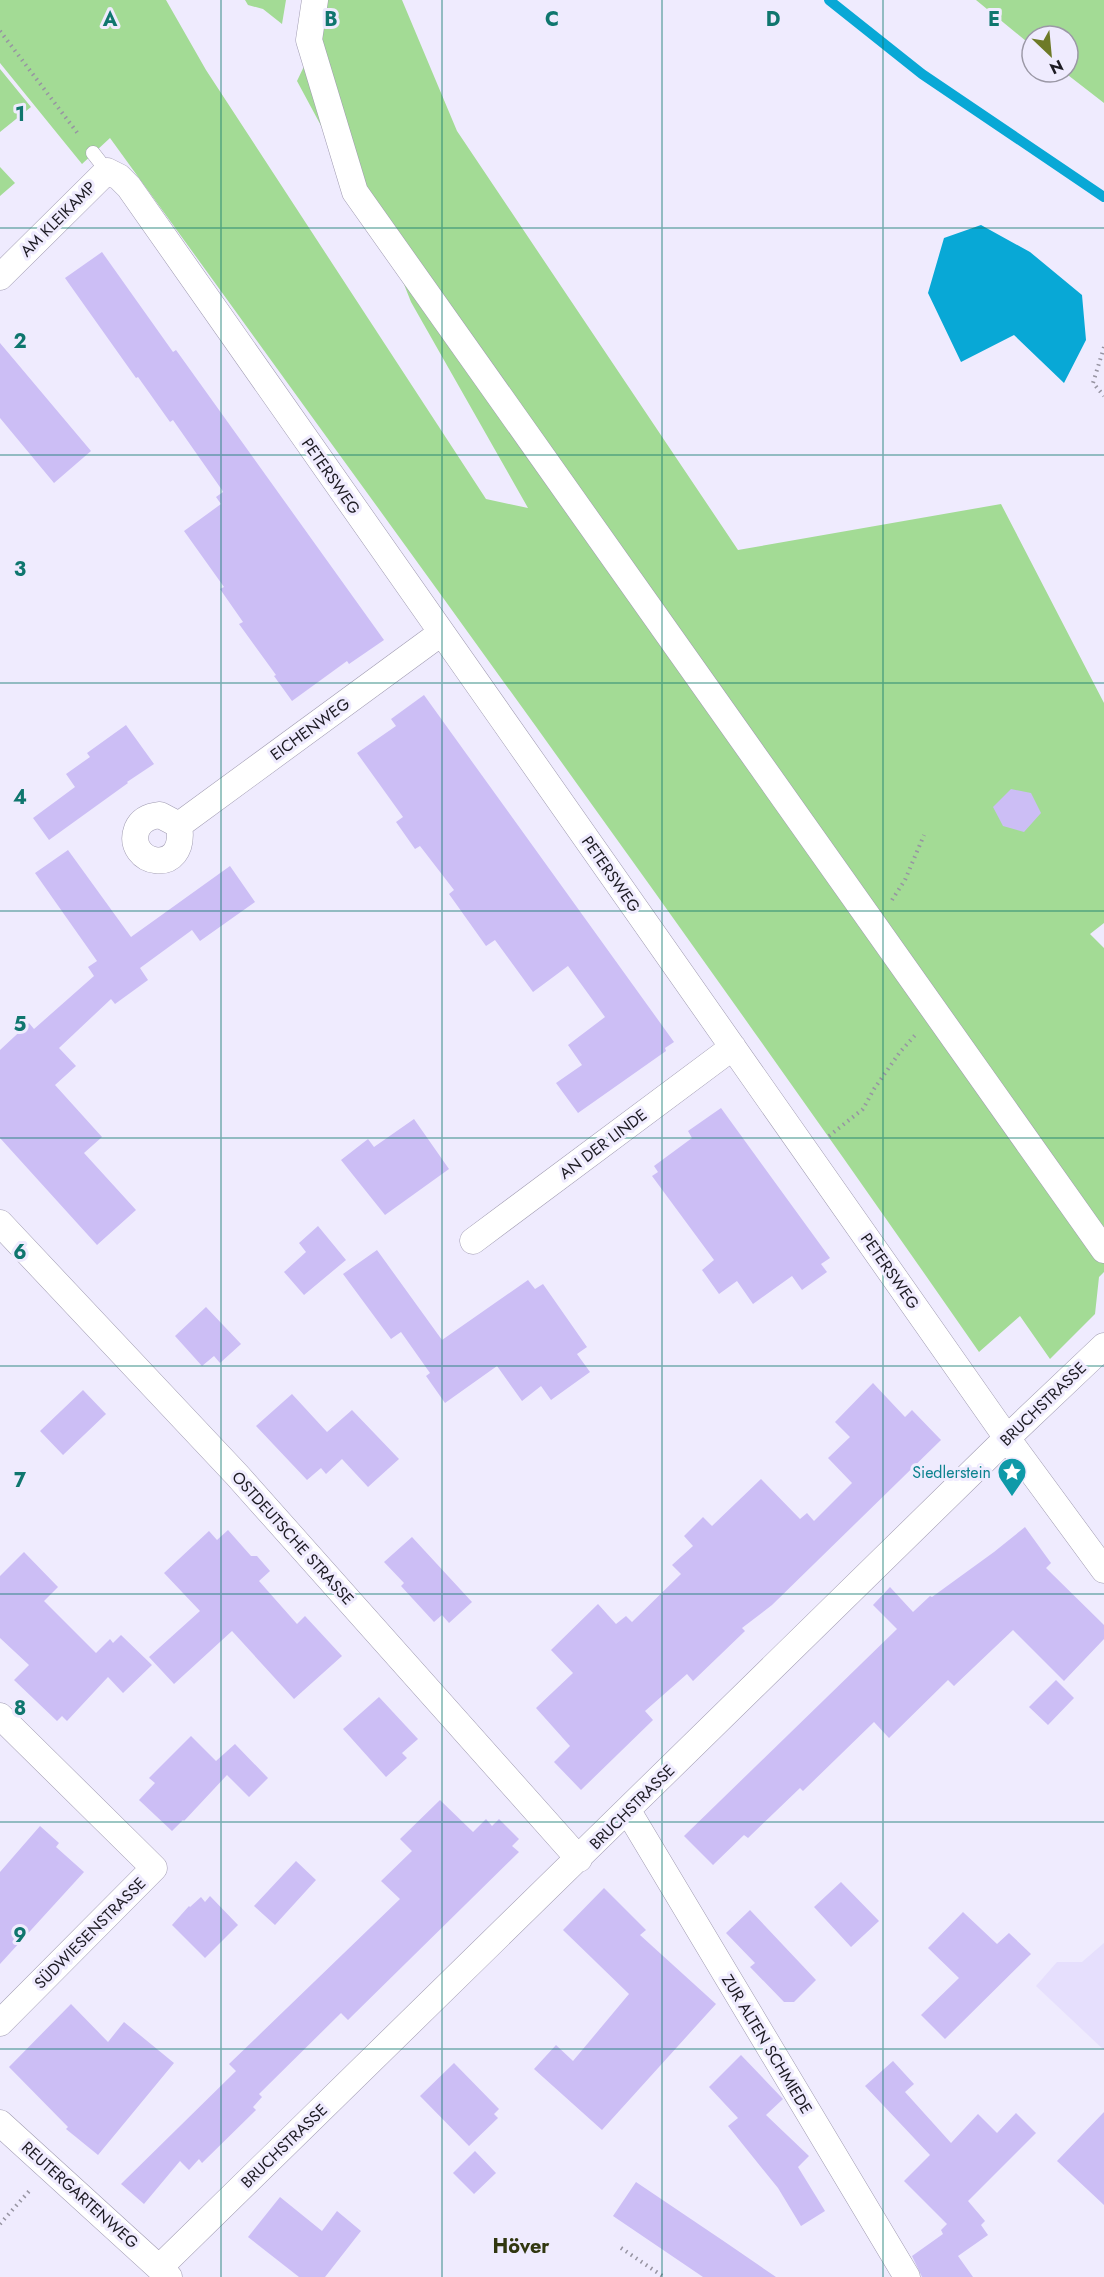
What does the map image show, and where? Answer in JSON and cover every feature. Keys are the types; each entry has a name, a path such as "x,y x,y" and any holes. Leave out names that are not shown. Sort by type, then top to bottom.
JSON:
{"street":[{"path":"315,0 309,40 355,192 1104,1250"},
{"name":"AM KLEIKAMP","path":"0,277 106,167"},
{"name":"PETERSWEG","path":"106,167 129,187 1007,1438 1104,1570"},
{"name":"EICHENWEG","path":"179,825 441,633"},
{"name":"AN DER LINDE","path":"473,1241 733,1047"},
{"name":"OSTDEUTSCHE STRASSE","path":"0,1223 237,1475 579,1859"},
{"name":"BRUCHSTRASSE","path":"164,2272 579,1859 1007,1438 1104,1346"},
{"name":"SÜDWIESENSTRASSE","path":"0,1716 154,1868 0,2023"},
{"name":"ZUR ALTEN SCHMIEDE","path":"628,1811 907,2277"},
{"name":"REUTERGARTENWEG","path":"0,2123 164,2272"}],"path":[{"path":"0,31 106,167"},
{"path":"1104,347 1093,383 1104,396"},
{"path":"874,925 905,880 924,835"},
{"path":"808,1153 863,1109 900,1052 936,1012"},
{"path":"0,2224 50,2168"},
{"path":"621,2248 664,2277"}],"shaded area":[{"path":"1104,1943 1104,2050 1036,1986 1057,1962 1082,1962"}],"green space":[{"path":"0,0 166,0 206,70 486,499 528,508 411,302 398,269 297,81 318,37 321,0 402,0 457,131 738,550 1001,504 1104,703 1104,923 1090,934 1104,948 1104,1272 1099,1277 1095,1314 1050,1359 1020,1316 979,1352 656,894 110,138 82,164 0,63"},
{"path":"245,0 286,0 282,24 263,9 248,5"},
{"path":"976,0 1104,0 1104,103 1079,84 1080,24 1020,24 1020,36"},
{"path":"0,69 31,107 0,132"},
{"path":"0,167 15,183 0,196"}],"water":[{"path":"981,225 1030,252 1082,295 1086,340 1064,383 1014,335 961,362 928,293 944,238"}],"building":[{"path":"102,252 173,352 176,350 384,640 349,664 347,661 292,701 239,624 243,622 220,589 224,587 184,531 221,504 216,497 223,492 222,490 173,420 170,422 138,377 136,378 65,278"},
{"path":"0,343 91,451 54,483 0,418"},
{"path":"424,695 674,1042 665,1048 666,1051 578,1113 556,1083 582,1065 568,1045 605,1017 568,966 533,992 495,940 486,946 449,894 454,890 420,846 415,849 396,822 403,817 357,753 396,726 391,719"},
{"path":"126,725 154,764 49,840 33,818 75,787 66,774 90,757 87,753"},
{"path":"1011,789 1031,793 1041,813 1024,832 1003,826 993,807"},
{"path":"68,850 131,937 230,866 255,902 200,941 192,930 140,968 148,980 115,1004 111,999 59,1048 76,1066 55,1085 102,1137 84,1153 136,1210 97,1245 0,1138 0,1050 29,1023 34,1029 94,976 88,967 97,961 35,873"},
{"path":"721,1108 830,1258 821,1264 827,1272 802,1290 792,1276 753,1304 737,1281 719,1294 702,1270 714,1260 652,1176 658,1172 654,1166 692,1138 688,1131"},
{"path":"414,1119 449,1169 385,1215 341,1160 368,1139 374,1147"},
{"path":"318,1226 346,1260 304,1295 284,1272 306,1252 299,1243"},
{"path":"377,1250 442,1340 528,1280 535,1289 543,1284 587,1347 577,1354 590,1372 551,1400 541,1386 522,1401 497,1366 445,1403 426,1376 430,1373 401,1332 391,1339 343,1274"},
{"path":"206,1307 241,1344 220,1363 214,1356 202,1366 175,1336"},
{"path":"873,1383 905,1417 912,1410 941,1440 772,1605 742,1628 745,1631 693,1681 687,1674 645,1711 653,1720 581,1790 554,1762 570,1746 536,1708 573,1673 551,1650 598,1604 616,1624 626,1616 632,1622 681,1574 672,1565 693,1546 684,1536 703,1517 712,1526 761,1479 800,1519 807,1513 814,1521 852,1483 828,1458 850,1437 835,1422"},
{"path":"83,1390 106,1414 63,1455 40,1431"},
{"path":"292,1394 327,1432 352,1410 399,1459 368,1487 342,1459 326,1474 321,1468 307,1480 256,1426"},
{"path":"1025,1527 1051,1563 1046,1568 1104,1625 1104,1639 1064,1681 1013,1630 954,1686 948,1680 889,1738 874,1722 803,1791 800,1788 748,1838 744,1835 713,1865 684,1836 897,1629 873,1605 890,1587 913,1612 930,1596 932,1597 994,1552"},
{"path":"228,1530 251,1556 257,1556 270,1571 259,1581 297,1624 305,1616 342,1656 294,1699 232,1631 174,1684 149,1657 200,1611 164,1573 209,1531 217,1540"},
{"path":"412,1537 472,1602 449,1623 442,1615 434,1622 401,1586 404,1583 384,1562"},
{"path":"24,1552 58,1587 44,1601 96,1653 110,1639 113,1643 121,1635 152,1665 123,1693 108,1677 67,1721 62,1716 57,1721 14,1680 29,1665 0,1638 0,1576"},
{"path":"1056,1680 1074,1698 1048,1725 1029,1707"},
{"path":"379,1697 418,1739 402,1753 407,1758 386,1777 343,1729"},
{"path":"191,1736 216,1761 235,1744 268,1778 249,1797 227,1775 172,1831 139,1800 155,1783 149,1778"},
{"path":"440,1800 473,1832 486,1819 492,1826 499,1819 519,1839 512,1846 519,1852 348,2020 341,2013 259,2094 262,2097 253,2107 256,2110 202,2163 199,2159 189,2170 180,2161 144,2204 121,2184 236,2071 229,2064 400,1899 381,1881 412,1851 400,1839"},
{"path":"40,1826 59,1843 56,1847 84,1872 0,1964 0,1872"},
{"path":"296,1861 316,1880 275,1925 254,1906"},
{"path":"841,1882 879,1921 851,1947 814,1907"},
{"path":"604,1888 646,1930 640,1935 716,2004 602,2130 534,2069 556,2045 573,2061 629,1994 563,1930"},
{"path":"210,1896 238,1925 205,1958 172,1925 189,1906 201,1897 205,1902"},
{"path":"750,1910 816,1980 794,2002 784,2002 750,1967 755,1963 726,1933"},
{"path":"963,1912 997,1944 1009,1933 1031,1954 945,2039 921,2015 959,1978 928,1948"},
{"path":"71,2004 108,2042 124,2022 174,2063 98,2155 66,2129 68,2127 9,2067"},
{"path":"741,2055 783,2099 766,2115 809,2156 798,2167 825,2211 801,2226 778,2188 728,2126 738,2118 709,2087"},
{"path":"893,2061 914,2084 905,2092 951,2143 978,2114 997,2133 1016,2113 1036,2133 968,2201 985,2221 981,2225 988,2235 958,2256 973,2277 922,2277 912,2256 943,2234 941,2230 947,2224 904,2181 930,2155 865,2086"},
{"path":"454,2063 499,2109 494,2114 498,2118 469,2146 420,2096"},
{"path":"1104,2112 1104,2205 1057,2161"},
{"path":"475,2151 496,2173 474,2194 453,2173"},
{"path":"636,2182 776,2277 703,2277 613,2216"},
{"path":"280,2197 322,2231 337,2211 361,2231 325,2277 299,2277 248,2237"}],"waterway":[{"path":"829,0 922,74 1104,197"}],"place":[{"name":"Siedlerstein","path":"1012,1498"}],"district":[{"name":"Höver","path":"521,2246"}]}
